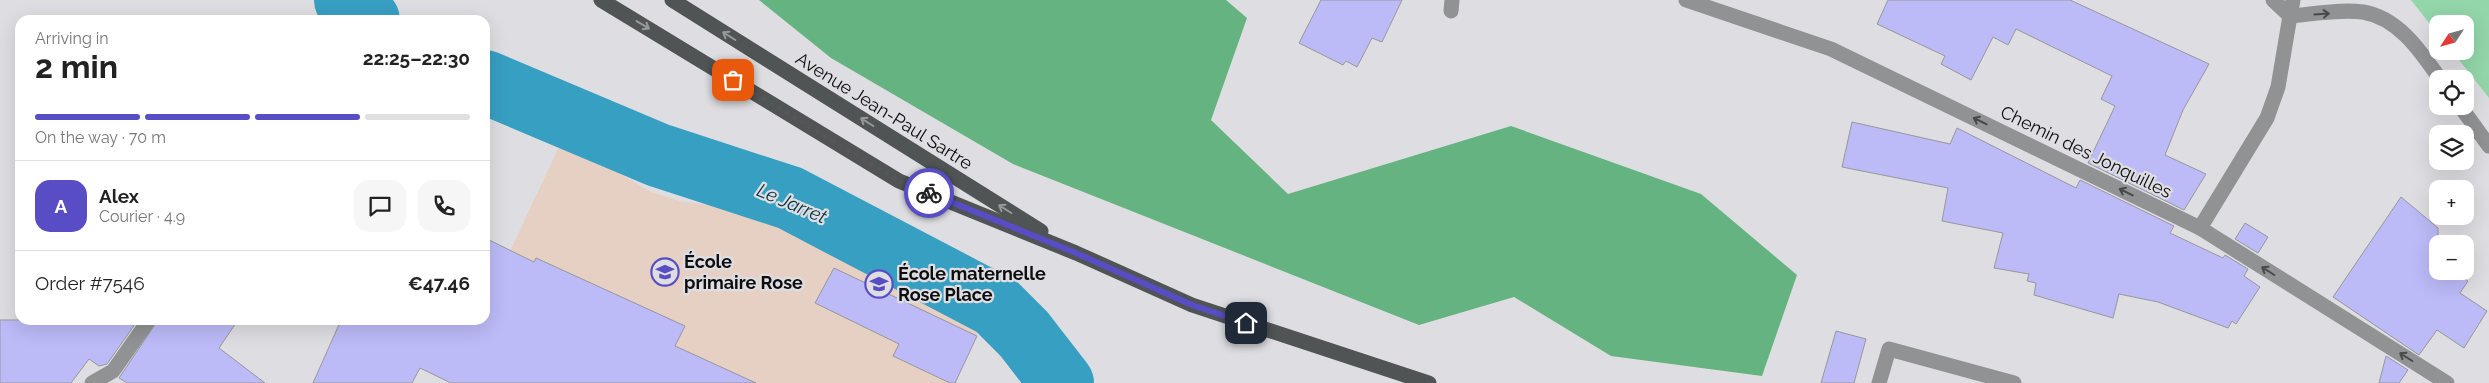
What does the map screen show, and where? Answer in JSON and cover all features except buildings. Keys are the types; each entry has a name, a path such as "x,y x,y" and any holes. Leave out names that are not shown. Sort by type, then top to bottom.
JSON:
{"main road":[{"name":"Avenue Jean-Paul Sartre","path":"601,0 899,181 1076,253 1192,305 1428,383"},
{"name":"Avenue Jean-Paul Sartre","path":"672,0 1076,253"}],"street":[{"name":"Chemin des Jonquilles","path":"1686,0 1831,49 2200,228 2448,383"},
{"path":"2273,0 2290,16 2364,12 2390,23 2410,40 2433,70"},
{"path":"2200,228 2267,118 2278,87 2285,57 2293,0"},
{"path":"2467,115 2489,146"},
{"path":"92,383 112,371 145,325"},
{"path":"1879,383 1889,348 2014,383"}],"shaded area":[{"name":"École primaire Rose","path":"559,147 590,156 651,192 680,201 796,218 878,252 985,315 955,383 524,383 488,325 490,325 490,293"}],"green space":[{"path":"759,0 1226,0 1247,18 1211,120 1288,194 1511,126 1701,194 1797,275 1762,376 1611,356 1514,297 1419,325 1013,164 831,58"},
{"path":"2411,0 2489,0 2489,98 2474,79 2474,70 2467,70 2459,60 2474,60 2474,15 2429,15 2429,23"}],"waterway":[{"name":"Le Jarret","path":"346,0 362,15"},
{"name":"Le Jarret","path":"490,84 658,155 790,198 996,306 1024,334 1062,383"}],"way so far":[{"path":"733,80 899,181 929,193"}],"place":[{"name":"École primaire Rose","path":"665,272"},
{"name":"École maternelle Rose Place","path":"879,284"}],"route":[{"path":"929,193 1076,253 1192,305 1246,323"}]}
